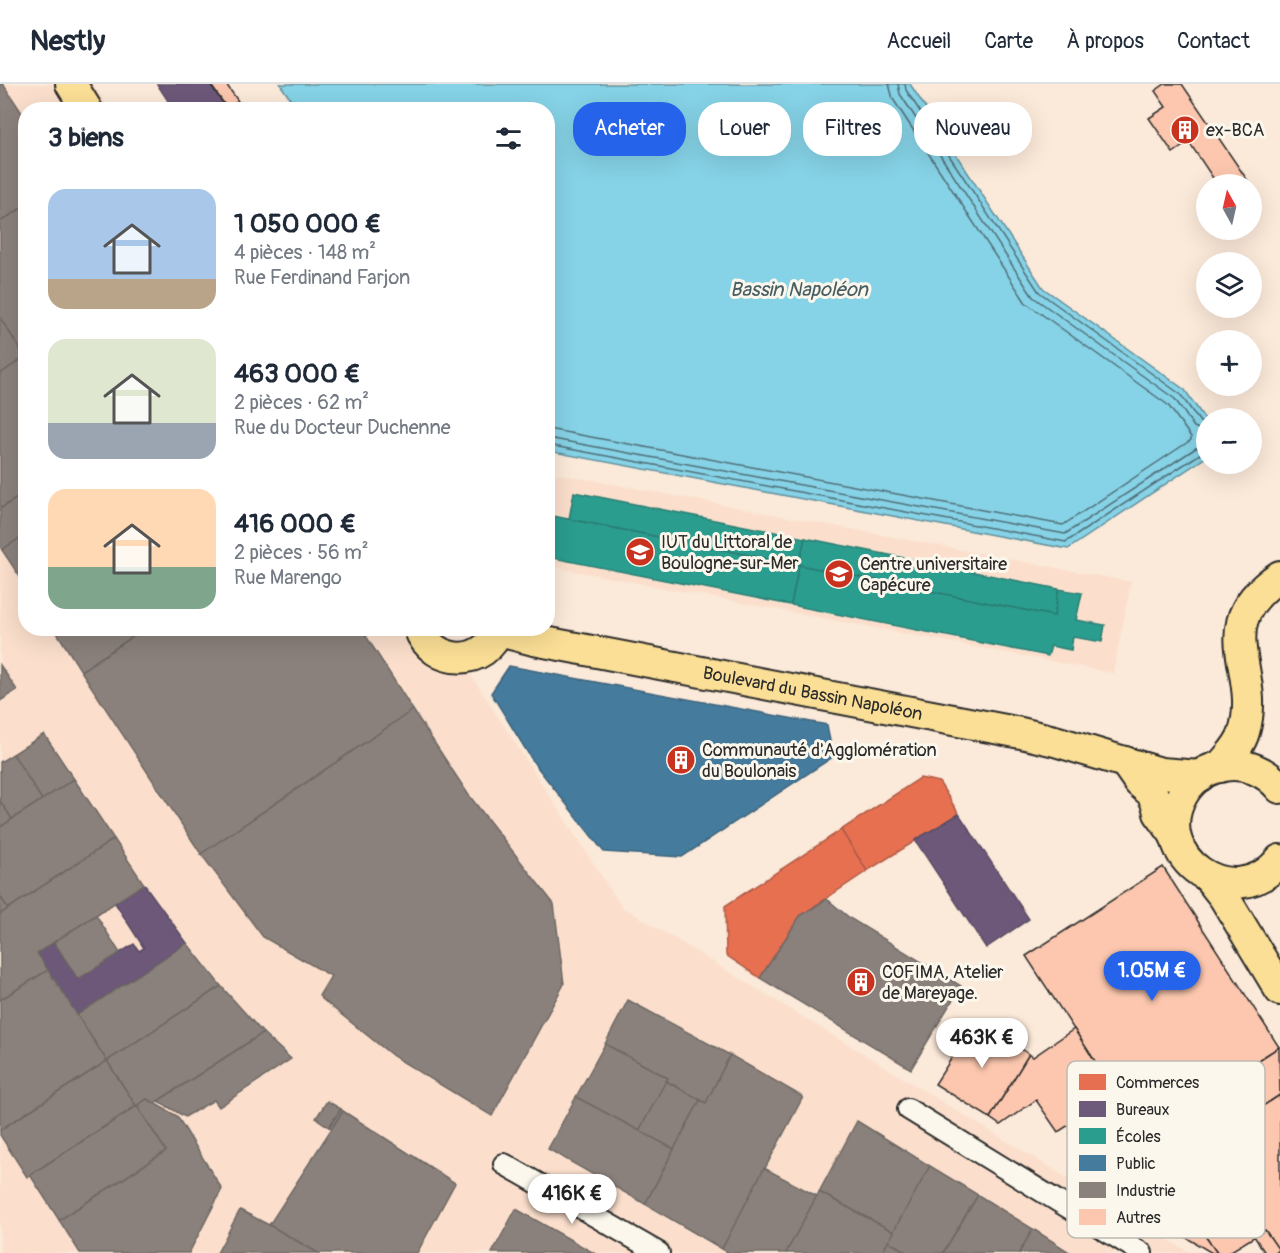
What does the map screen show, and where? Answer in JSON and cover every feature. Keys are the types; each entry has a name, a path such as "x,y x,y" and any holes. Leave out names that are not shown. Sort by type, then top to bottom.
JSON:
{"main road":[{"path":"71,84 82,102"},
{"path":"1175,835 1175,818 1179,802 1187,787 1210,771 1239,742 1246,724 1246,684 1239,637 1241,622 1255,596 1280,576"},
{"path":"423,636 433,649 448,657 459,658 474,656 483,651 496,636"},
{"name":"Boulevard du Bassin Napoléon","path":"523,636 1021,733 1161,773 1210,771 1239,765 1256,770 1272,779 1280,788"},
{"path":"1125,762 1139,782 1152,794 1159,813 1175,835 1187,861 1209,878 1224,897 1280,990"},
{"path":"1209,878 1234,883 1246,882 1264,874 1280,860"}],"street":[{"path":"908,1109 1067,1207"},
{"path":"504,1164 660,1253"},
{"path":"1118,1238 1142,1253"}],"shaded area":[{"path":"0,84 93,84 105,102 18,102 18,636 446,636 621,906 1067,1178 1067,1238 1165,1238 1190,1253 0,1253"},
{"name":"Centre universitaire Capécure","path":"555,473 1131,582 1113,673 555,567"}],"water":[{"name":"Bassin Napoléon","path":"280,84 910,84 922,102 914,102 914,156 957,156 1043,288 1185,390 1197,408 1196,464 1068,549 555,452 555,102 292,102"}],"building: Commerces":[{"path":"920,778 939,782 959,814 867,871 841,830"},
{"path":"841,830 867,871 800,916 760,978 726,955 725,906"}],"building: Bureaux":[{"path":"157,84 210,84 222,102 169,102"},
{"path":"959,814 1029,919 986,948 915,840"},
{"path":"144,884 187,943 77,1015 37,953 54,942 78,979 134,944 139,951 144,948 115,903"}],"building: Écoles":[{"path":"574,492 805,538 799,565 569,519"},
{"path":"555,516 799,565 791,605 555,558"},
{"path":"805,538 1059,589 1054,616 799,565"},
{"path":"799,565 1054,616 1059,589 1082,593 1076,620 1105,625 1102,642 1073,637 1071,650 1051,646 1048,656 791,605"}],"building: Public":[{"name":"Communauté d'Agglomération du Boulonais","path":"509,666 827,725 833,757 682,857 604,852 534,763 491,693"}],"building: Industrie":[{"path":"0,84 3,84 18,107 18,210 0,222"},
{"path":"18,210 18,346 0,318 0,222"},
{"path":"0,320 18,346 18,362 0,374"},
{"path":"18,362 18,497 0,509 0,374"},
{"path":"18,497 18,539 2,550 0,546 0,509"},
{"path":"18,539 18,574 2,550"},
{"path":"59,636 134,636 81,671"},
{"path":"134,636 366,636 413,710 201,854 81,671"},
{"path":"0,665 17,690 0,701"},
{"path":"413,710 468,794 554,904 564,984 492,1116 393,1056 322,999 319,996 331,976 263,937 201,854"},
{"path":"44,734 74,779 42,800 13,754"},
{"path":"13,754 42,800 12,819 0,801 0,762"},
{"path":"74,779 114,839 8,909 0,896 0,827"},
{"path":"0,801 12,819 0,827"},
{"path":"114,839 144,884 37,953 48,970 0,1000 0,914"},
{"path":"0,896 8,909 0,914"},
{"name":"COFIMA, Atelier de Mareyage.","path":"827,899 851,919 961,986 911,1069 760,978 800,916"},
{"path":"96,915 120,953 78,979 54,942"},
{"path":"187,943 221,986 107,1061 77,1015"},
{"path":"48,970 107,1061 0,1130 0,1000"},
{"path":"221,986 263,1033 155,1103 147,1099 136,1106 107,1061"},
{"path":"628,1000 730,1055 706,1103 666,1081 668,1078 605,1044"},
{"path":"263,1033 291,1059 219,1107 214,1100 185,1117 158,1101"},
{"path":"605,1044 668,1078 639,1131 576,1097"},
{"path":"730,1055 803,1097 722,1249 645,1204 700,1100 706,1103"},
{"path":"107,1061 136,1106 27,1177 0,1135 0,1130"},
{"path":"666,1081 700,1100 674,1149 639,1131"},
{"path":"576,1097 674,1149 645,1204 548,1149"},
{"path":"147,1099 177,1116 222,1189 189,1253 80,1253 59,1220 166,1151 137,1106"},
{"path":"327,1101 341,1109 329,1127 316,1118"},
{"path":"137,1106 166,1151 59,1220 30,1175"},
{"path":"341,1109 343,1111 332,1128 329,1127"},
{"path":"343,1111 455,1183 417,1253 318,1253 269,1225"},
{"path":"857,1121 930,1166 894,1232 819,1192"},
{"path":"930,1166 978,1195 943,1253 908,1253 888,1241"},
{"path":"764,1168 817,1196 786,1253 729,1253 722,1249"},
{"path":"819,1192 894,1232 882,1253 786,1253"},
{"path":"978,1195 1033,1229 1019,1253 943,1253"},
{"path":"516,1209 594,1253 492,1253"},
{"path":"240,1210 269,1225 318,1253 217,1253"},
{"path":"1033,1229 1071,1253 1019,1253"},
{"path":"888,1241 908,1253 882,1253"}],"building: Autres":[{"path":"210,84 226,84 238,101 223,102"},
{"name":"ex-BCA","path":"1165,84 1182,84 1243,174 1210,174 1189,142 1173,153 1149,118 1166,107 1155,91"},
{"path":"1163,867 1279,1047 1257,1061 1095,1061 1026,956"},
{"path":"976,1020 1029,1054 990,1118 935,1084"},
{"path":"1074,1029 1095,1061 1067,1061 1067,1126 1058,1132 1036,1100 1000,1125 990,1118 1029,1054 1033,1057"},
{"path":"1279,1047 1280,1095 1265,1105 1265,1061 1257,1061"},
{"path":"1280,1095 1280,1252 1265,1230 1265,1105"},
{"path":"1265,1230 1279,1250 1275,1253 1265,1253 1255,1238 1265,1238"},
{"path":"1187,1238 1206,1238 1217,1253 1212,1253"},
{"path":"1207,1238 1252,1238 1228,1253 1217,1253"}],"place":[{"name":"ex-BCA","path":"1185,130"},
{"name":"IUT du Littoral de Boulogne-sur-Mer","path":"640,552"},
{"name":"Centre universitaire Capécure","path":"839,574"},
{"name":"Communauté d'Agglomération du Boulonais","path":"681,760"},
{"name":"COFIMA, Atelier de Mareyage.","path":"861,982"}]}
